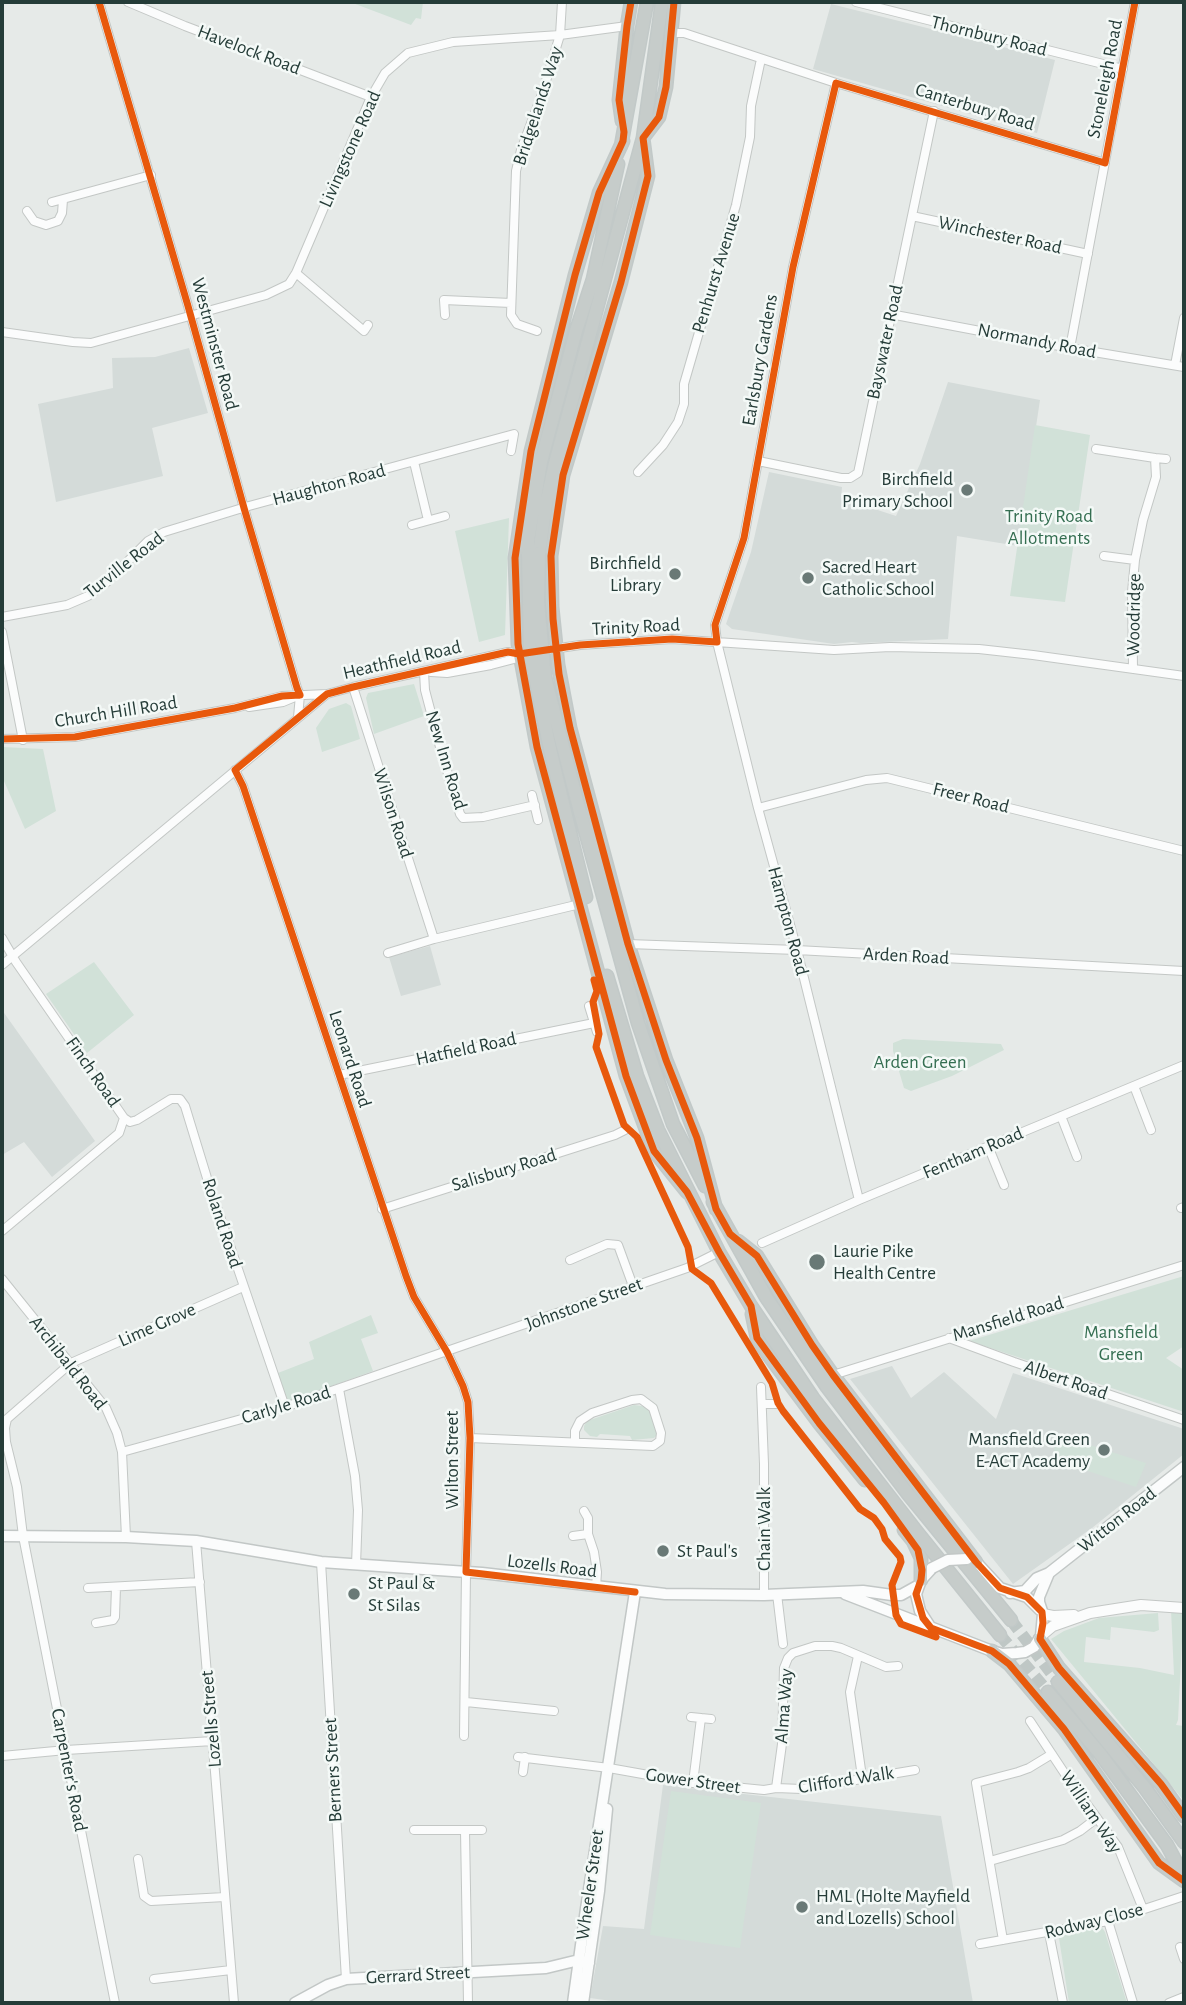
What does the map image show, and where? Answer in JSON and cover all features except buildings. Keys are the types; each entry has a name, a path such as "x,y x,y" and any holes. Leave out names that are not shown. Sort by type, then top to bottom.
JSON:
{"highway":[{"path":"631,2 619,100 623,136 598,193 575,275 531,451 515,558 522,653 537,747 625,1076 654,1150 687,1192"},
{"path":"529,709 550,669 552,649 552,607 540,555 528,541 541,462 576,331 593,279 647,2"},
{"path":"662,2 643,138 546,504 530,653 550,749 600,954 636,1076 687,1192 751,1306 813,1398 1000,1635"},
{"path":"643,138 659,117 666,87 674,2"},
{"path":"522,653 526,605 540,555"},
{"path":"540,555 538,601 545,677 638,1023 673,1124 716,1209 766,1297 827,1387 908,1494 1012,1620"},
{"path":"552,649 570,728 628,944 666,1060 697,1138 716,1209"},
{"path":"730,1234 757,1256 833,1375 971,1560"},
{"path":"751,1306 757,1338 769,1356 913,1541 921,1558 920,1583"},
{"path":"1041,1637 1059,1668 1161,1784 1184,1815"},
{"path":"992,1651 1009,1664 1064,1730 1159,1863 1184,1879"},
{"path":"1058,1682 1145,1788 1184,1842"},
{"path":"1048,1692 1167,1845 1184,1879"}],"main road":[{"name":"Witton Road","path":"1010,1593 1025,1591 1037,1578 1049,1573 1184,1468"},
{"name":"Lozells Road","path":"2,1535 197,1541 321,1562 466,1572 635,1592 701,1596 863,1591 901,1595 920,1583"},
{"path":"930,1628 920,1611 916,1594 920,1583 932,1568 948,1560 971,1560 1000,1588 1027,1597 1042,1613"},
{"path":"1041,1637 1042,1613 1039,1597 1049,1573"},
{"name":"Wheeler Street","path":"573,2003 577,1974 584,1962 587,1940 593,1932 606,1828 609,1768 635,1592"},
{"name":"Lozells Road","path":"841,1592 992,1651 1009,1654 1025,1652 1034,1647 1041,1637"},
{"name":"Wheeler Street","path":"583,2003 584,1962 605,1782 609,1768"},
{"name":"Gerrard Street","path":"298,2002 328,1984 346,1979 467,1974 584,1962"},
{"name":"Gerrard Street","path":"546,1968 577,1974"}],"street":[{"name":"Westminster Road","path":"99,2 300,695 298,717"},
{"name":"Havelock Road","path":"128,2 371,97"},
{"name":"Bridgelands Way","path":"511,303 517,161 561,35 562,2"},
{"name":"Thornbury Road","path":"856,2 1123,69"},
{"name":"Stoneleigh Road","path":"1070,348 1135,2"},
{"name":"Livingstone Road","path":"2,332 91,343 266,295 289,284 371,97 385,73 408,53 453,42 561,35 627,26"},
{"name":"Canterbury Road","path":"672,33 684,33 836,83 1105,163"},
{"name":"Penhurst Avenue","path":"638,472 663,445 678,422 684,404 684,384 736,205 750,137 751,106 761,59"},
{"name":"Earlsbury Gardens","path":"717,642 715,625 744,538 793,267 836,83"},
{"name":"Bayswater Road","path":"758,461 841,478 850,478 858,473 934,111"},
{"path":"52,202 151,176"},
{"path":"27,211 34,221 46,225 58,221 63,200"},
{"name":"Winchester Road","path":"912,216 1088,254"},
{"path":"296,273 364,331 369,326"},
{"path":"445,315 444,300 511,303 511,315 517,324 537,331"},
{"name":"Normandy Road","path":"890,313 1180,366"},
{"path":"1180,366 1184,318"},
{"name":"Haughton Road","path":"244,508 514,434 511,451"},
{"path":"1096,449 1166,459"},
{"name":"Woodridge","path":"1133,669 1132,592 1135,560 1156,477 1155,458"},
{"path":"414,462 428,520"},
{"name":"Turville Road","path":"2,617 67,605 88,596 107,582 148,541 164,532 244,508"},
{"path":"412,525 445,516"},
{"name":"Woodridge","path":"1104,556 1135,560"},
{"path":"2,632 23,740"},
{"name":"Trinity Road","path":"522,653 616,642 672,639 834,650 890,647 979,649 1184,676"},
{"name":"Hampton Road","path":"717,642 859,1200"},
{"name":"Heathfield Road","path":"2,965 327,694 424,672 447,673 491,665 514,659 522,653"},
{"name":"New Inn Road","path":"424,672 425,690 440,747 457,807 463,818 483,817 535,806"},
{"name":"Wilson Road","path":"353,687 434,939"},
{"path":"300,695 327,694"},
{"name":"Church Hill Road","path":"2,739 75,737 235,708 261,707 300,695"},
{"name":"Leonard Road","path":"235,770 243,786 382,1209 414,1297 447,1352"},
{"name":"Freer Road","path":"758,808 866,780 887,778 1184,851"},
{"path":"532,796 538,820"},
{"path":"388,953 434,939 579,904"},
{"name":"Finch Road","path":"2,938 124,1118 119,1133 2,1231"},
{"name":"Arden Road","path":"628,944 797,950 1184,971"},
{"name":"Hatfield Road","path":"339,1075 595,1027 589,1006"},
{"name":"Fentham Road","path":"762,1243 1184,1065"},
{"path":"1134,1086 1152,1130"},
{"name":"Roland Road","path":"124,1118 130,1122 172,1099 180,1099 185,1106 285,1408"},
{"path":"1060,1116 1077,1157"},
{"name":"Salisbury Road","path":"382,1209 625,1130"},
{"path":"988,1146 1004,1185"},
{"path":"570,1260 607,1244 618,1245 633,1286"},
{"name":"Johnstone Street","path":"447,1352 691,1266 719,1252"},
{"name":"Mansfield Road","path":"833,1375 1184,1265"},
{"name":"Archibald Road","path":"2,1279 106,1408 122,1452 126,1537"},
{"name":"Lime Grove","path":"23,1536 17,1488 6,1443 7,1419 71,1363 243,1287"},
{"name":"Albert Road","path":"949,1337 1013,1362 1184,1420"},
{"name":"Carlyle Road","path":"122,1452 285,1408 447,1352"},
{"name":"Wilton Street","path":"447,1352 468,1402 470,1438 464,1736"},
{"name":"Chain Walk","path":"761,1387 767,1464 764,1595"},
{"path":"340,1389 355,1476 358,1510 356,1565"},
{"path":"470,1438 653,1446 660,1441 661,1433 653,1408 641,1399 592,1413 580,1421 575,1431 575,1442"},
{"path":"762,1404 776,1404"},
{"path":"584,1511 588,1518 588,1534 594,1552 596,1587"},
{"path":"573,1536 588,1534"},
{"name":"Carpenter's Road","path":"23,1536 115,2003"},
{"name":"Lozells Street","path":"197,1541 234,2003"},
{"name":"Berners Street","path":"321,1562 346,1979"},
{"path":"88,1588 200,1582"},
{"path":"96,1623 113,1620 115,1617 116,1587"},
{"path":"777,1594 783,1644"},
{"path":"1042,1613 1053,1616 1082,1615 1141,1605 1184,1608"},
{"path":"1041,1637 1053,1626 1082,1615"},
{"name":"Alma Way","path":"776,1788 782,1744 784,1668 793,1653 822,1645 841,1648 886,1667 898,1666"},
{"path":"858,1656 850,1692 862,1777"},
{"path":"466,1702 554,1711"},
{"path":"691,1717 712,1719"},
{"path":"693,1783 701,1718"},
{"name":"William Way","path":"1030,1721 1118,1847 1143,1909"},
{"path":"2,1756 214,1741"},
{"path":"1003,1941 976,1783 1029,1768 1052,1754"},
{"name":"Gower Street","path":"523,1772 521,1757 609,1768 693,1783 752,1789 776,1788"},
{"name":"Clifford Walk","path":"776,1788 802,1789 915,1770"},
{"path":"990,1861 1063,1840 1097,1818"},
{"path":"414,1830 482,1830"},
{"path":"465,1831 468,2003"},
{"path":"138,1859 144,1896 150,1901 225,1897"},
{"name":"Rodway Close","path":"980,1944 1108,1921 1184,1896"},
{"path":"1108,1921 1133,2003"},
{"path":"1049,1933 1063,2003"},
{"path":"1180,1947 1184,1959"},
{"path":"154,1979 231,1970"},
{"path":"1170,2003 1184,1997"}],"shaded area":[{"path":"831,4 1055,60 1037,133 813,69"},
{"path":"189,348 208,413 152,428 163,476 56,502 38,404 113,388 112,358 155,357"},
{"path":"948,382 1040,400 1018,546 957,536 948,639 834,644 732,629 726,624 751,552 769,472 842,487 841,498 896,516 920,464"},
{"path":"430,946 441,985 401,996 389,957"},
{"path":"2,1010 95,1141 52,1177 24,1142 2,1155"},
{"path":"892,1366 911,1398 944,1372 996,1419 1013,1373 1184,1429 1184,1454 1092,1528 1013,1584 850,1379"},
{"name":"HML (Holte Mayfield and Lozells) School","path":"663,1785 941,1816 973,2003 626,2003 590,1998 603,1926 644,1929"}],"green space":[{"path":"350,2 423,2 421,19 416,18 411,25"},
{"name":"Trinity Road Allotments","path":"1035,425 1090,435 1065,602 1010,596"},
{"path":"509,518 505,635 479,642 455,531"},
{"path":"414,684 424,716 374,734 366,698 368,693"},
{"path":"346,703 351,706 360,739 322,752 316,728 329,709"},
{"path":"2,747 43,749 56,811 25,829 4,781 2,782"},
{"path":"94,962 134,1015 87,1053 46,994"},
{"name":"Arden Green","path":"903,1039 1001,1044 1004,1050 952,1076 911,1091 904,1088 893,1051 893,1043"},
{"name":"Mansfield Green","path":"1184,1276 1184,1346 1166,1358 1184,1370 1184,1412 969,1341"},
{"path":"371,1315 378,1333 361,1339 373,1371 287,1402 278,1373 314,1359 309,1342"},
{"path":"634,1405 650,1409 656,1423 657,1435 654,1438 632,1440 630,1436 600,1434 597,1437 590,1436 584,1430 587,1421"},
{"path":"1053,1433 1146,1463 1136,1487 1055,1460"},
{"path":"1171,1610 1184,1613 1176,1725 1184,1726 1184,1801 1051,1639 1064,1631 1099,1618 1158,1613 1159,1630 1154,1632 1111,1627 1110,1640 1086,1637 1084,1662 1174,1675"},
{"path":"671,1791 761,1803 740,1948 650,1935"},
{"path":"1101,1926 1127,2003 1069,2003 1059,1938"}],"tunnel":[{"path":"1011,1620 1058,1682"},
{"path":"1000,1635 1048,1692"}],"cycle path":[{"path":"99,2 300,695"},
{"path":"631,2 619,100 623,141 599,193 575,275 531,451 515,558 518,644 537,747 626,1076 654,1151 687,1192 751,1306 757,1338 918,1550 922,1570 916,1594 923,1618 931,1628 992,1651 1009,1664 1064,1729 1159,1863 1184,1881"},
{"path":"674,2 666,87 659,117 643,138 648,176 621,282 563,475 551,556 553,619 559,674 570,728 628,944 666,1060 697,1138 716,1209 730,1234 757,1256 833,1375 976,1562 1000,1588 1027,1597 1042,1612 1040,1639 1059,1668 1161,1784 1184,1816"},
{"path":"635,1592 466,1572 470,1438 468,1402 447,1352 414,1297 406,1276 243,786 235,770 327,694 353,687 508,652 519,654 580,645 672,639 717,642 715,625 744,538 793,267 836,83 1105,163 1135,2"},
{"path":"2,739 75,737 235,708 282,696 300,695"},
{"path":"594,980 597,991 593,1002 599,1034 596,1047 624,1125 637,1137 688,1247 692,1269 711,1283 772,1383 783,1411 860,1509 874,1518 885,1539 900,1557 901,1562 892,1585 896,1615 901,1624 936,1637"}],"place":[{"name":"Birchfield Primary School","path":"967,490"},
{"name":"Birchfield Library","path":"675,574"},
{"name":"Sacred Heart Catholic School","path":"808,578"},
{"name":"Laurie Pike Health Centre","path":"817,1262"},
{"name":"Mansfield Green E-ACT Academy","path":"1104,1450"},
{"name":"St Paul's","path":"663,1551"},
{"name":"St Paul & St Silas","path":"354,1594"},
{"name":"HML (Holte Mayfield and Lozells) School","path":"802,1907"}]}
